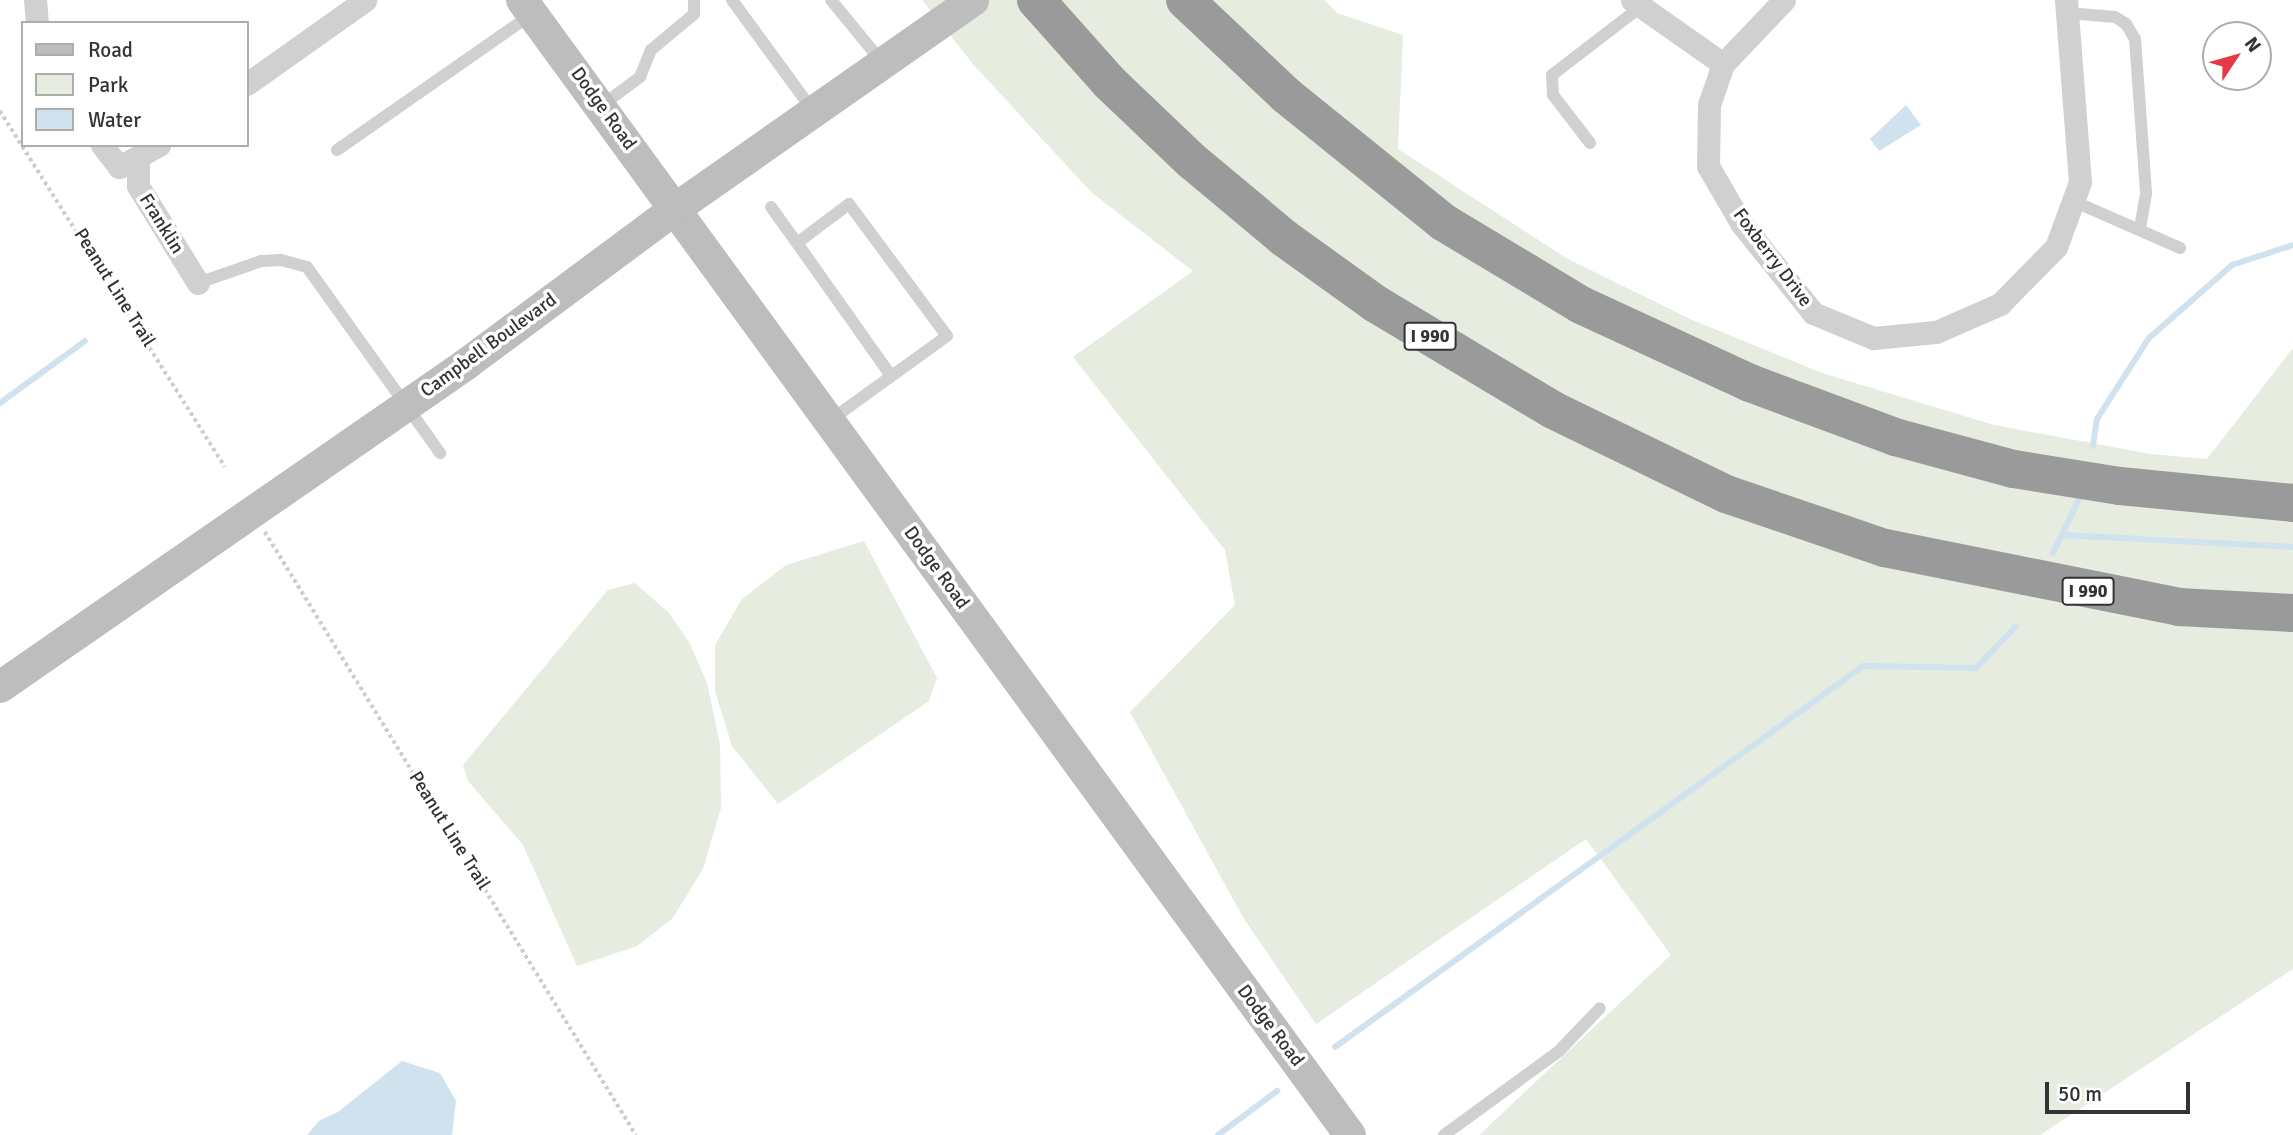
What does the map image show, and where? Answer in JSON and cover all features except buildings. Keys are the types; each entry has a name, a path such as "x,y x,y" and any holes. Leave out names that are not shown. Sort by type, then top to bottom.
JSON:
{"highway":[{"path":"1185,0 1287,96 1443,222 1581,305 1750,383 1895,437 2014,470 2120,486 2293,503"},
{"name":"I 990","path":"1041,6 1110,83 1192,161 1284,238 1376,304 1553,410 1726,494 1885,548 2056,585 2179,607 2293,613"}],"street":[{"path":"35,0 37,21"},
{"path":"248,83 365,0"},
{"name":"Campbell Boulevard","path":"0,687 407,405 675,209 816,115 973,0"},
{"name":"Foxberry Drive","path":"1784,0 1723,64 1709,105 1708,166 1741,223 1813,313 1873,338 1936,332 2000,304 2056,247 2080,182 2067,6"},
{"path":"1635,4 1723,64"},
{"name":"Dodge Road","path":"527,7 1350,1135"},
{"path":"105,147 128,164 156,147"},
{"name":"Franklin","path":"128,164 138,186 198,283"}],"lane":[{"path":"601,106 640,77 651,50 694,14 695,0"},
{"path":"732,0 816,115"},
{"path":"831,0 885,65"},
{"path":"1590,143 1553,95 1552,75 1635,4"},
{"path":"2067,6 2115,17 2126,24 2135,39 2146,194 2140,228"},
{"path":"337,150 527,7"},
{"path":"2073,201 2140,228 2180,248"},
{"path":"797,243 849,204 947,336 829,421"},
{"path":"771,207 891,376"},
{"path":"198,283 261,261 281,260 307,267 440,453"},
{"path":"1444,1135 1559,1051 1600,1008"}],"path":[{"name":"Peanut Line Trail","path":"0,111 21,144"},
{"name":"Peanut Line Trail","path":"23,147 225,467"},
{"name":"Peanut Line Trail","path":"262,526 636,1135"}],"green space":[{"path":"922,0 1325,0 1337,13 1403,35 1398,149 1566,258 1690,319 1822,373 1994,425 2151,454 2207,459 2293,348 2293,969 2040,1135 1479,1135 1671,955 1586,839 1316,1024 1244,919 1130,712 1235,605 1225,550 1073,357 1193,271 1091,192 973,64"},
{"path":"864,541 937,678 929,701 778,804 732,746 715,691 715,645 742,599 786,565"},
{"path":"635,583 669,613 689,642 707,683 720,744 721,808 703,869 672,919 637,946 577,966 523,845 468,781 463,765 608,590"}],"water":[{"path":"1906,105 1921,125 1879,151 1870,139"},
{"path":"402,1061 440,1073 456,1101 452,1135 307,1135 320,1120 338,1112"}],"waterway":[{"path":"2093,446 2097,419 2149,338 2232,265 2293,245"},
{"path":"0,403 85,341"},
{"path":"2053,553 2080,497"},
{"path":"2063,535 2293,547"},
{"path":"1335,1047 1863,666 1976,668 2015,627"},
{"path":"1218,1135 1277,1091"}]}
